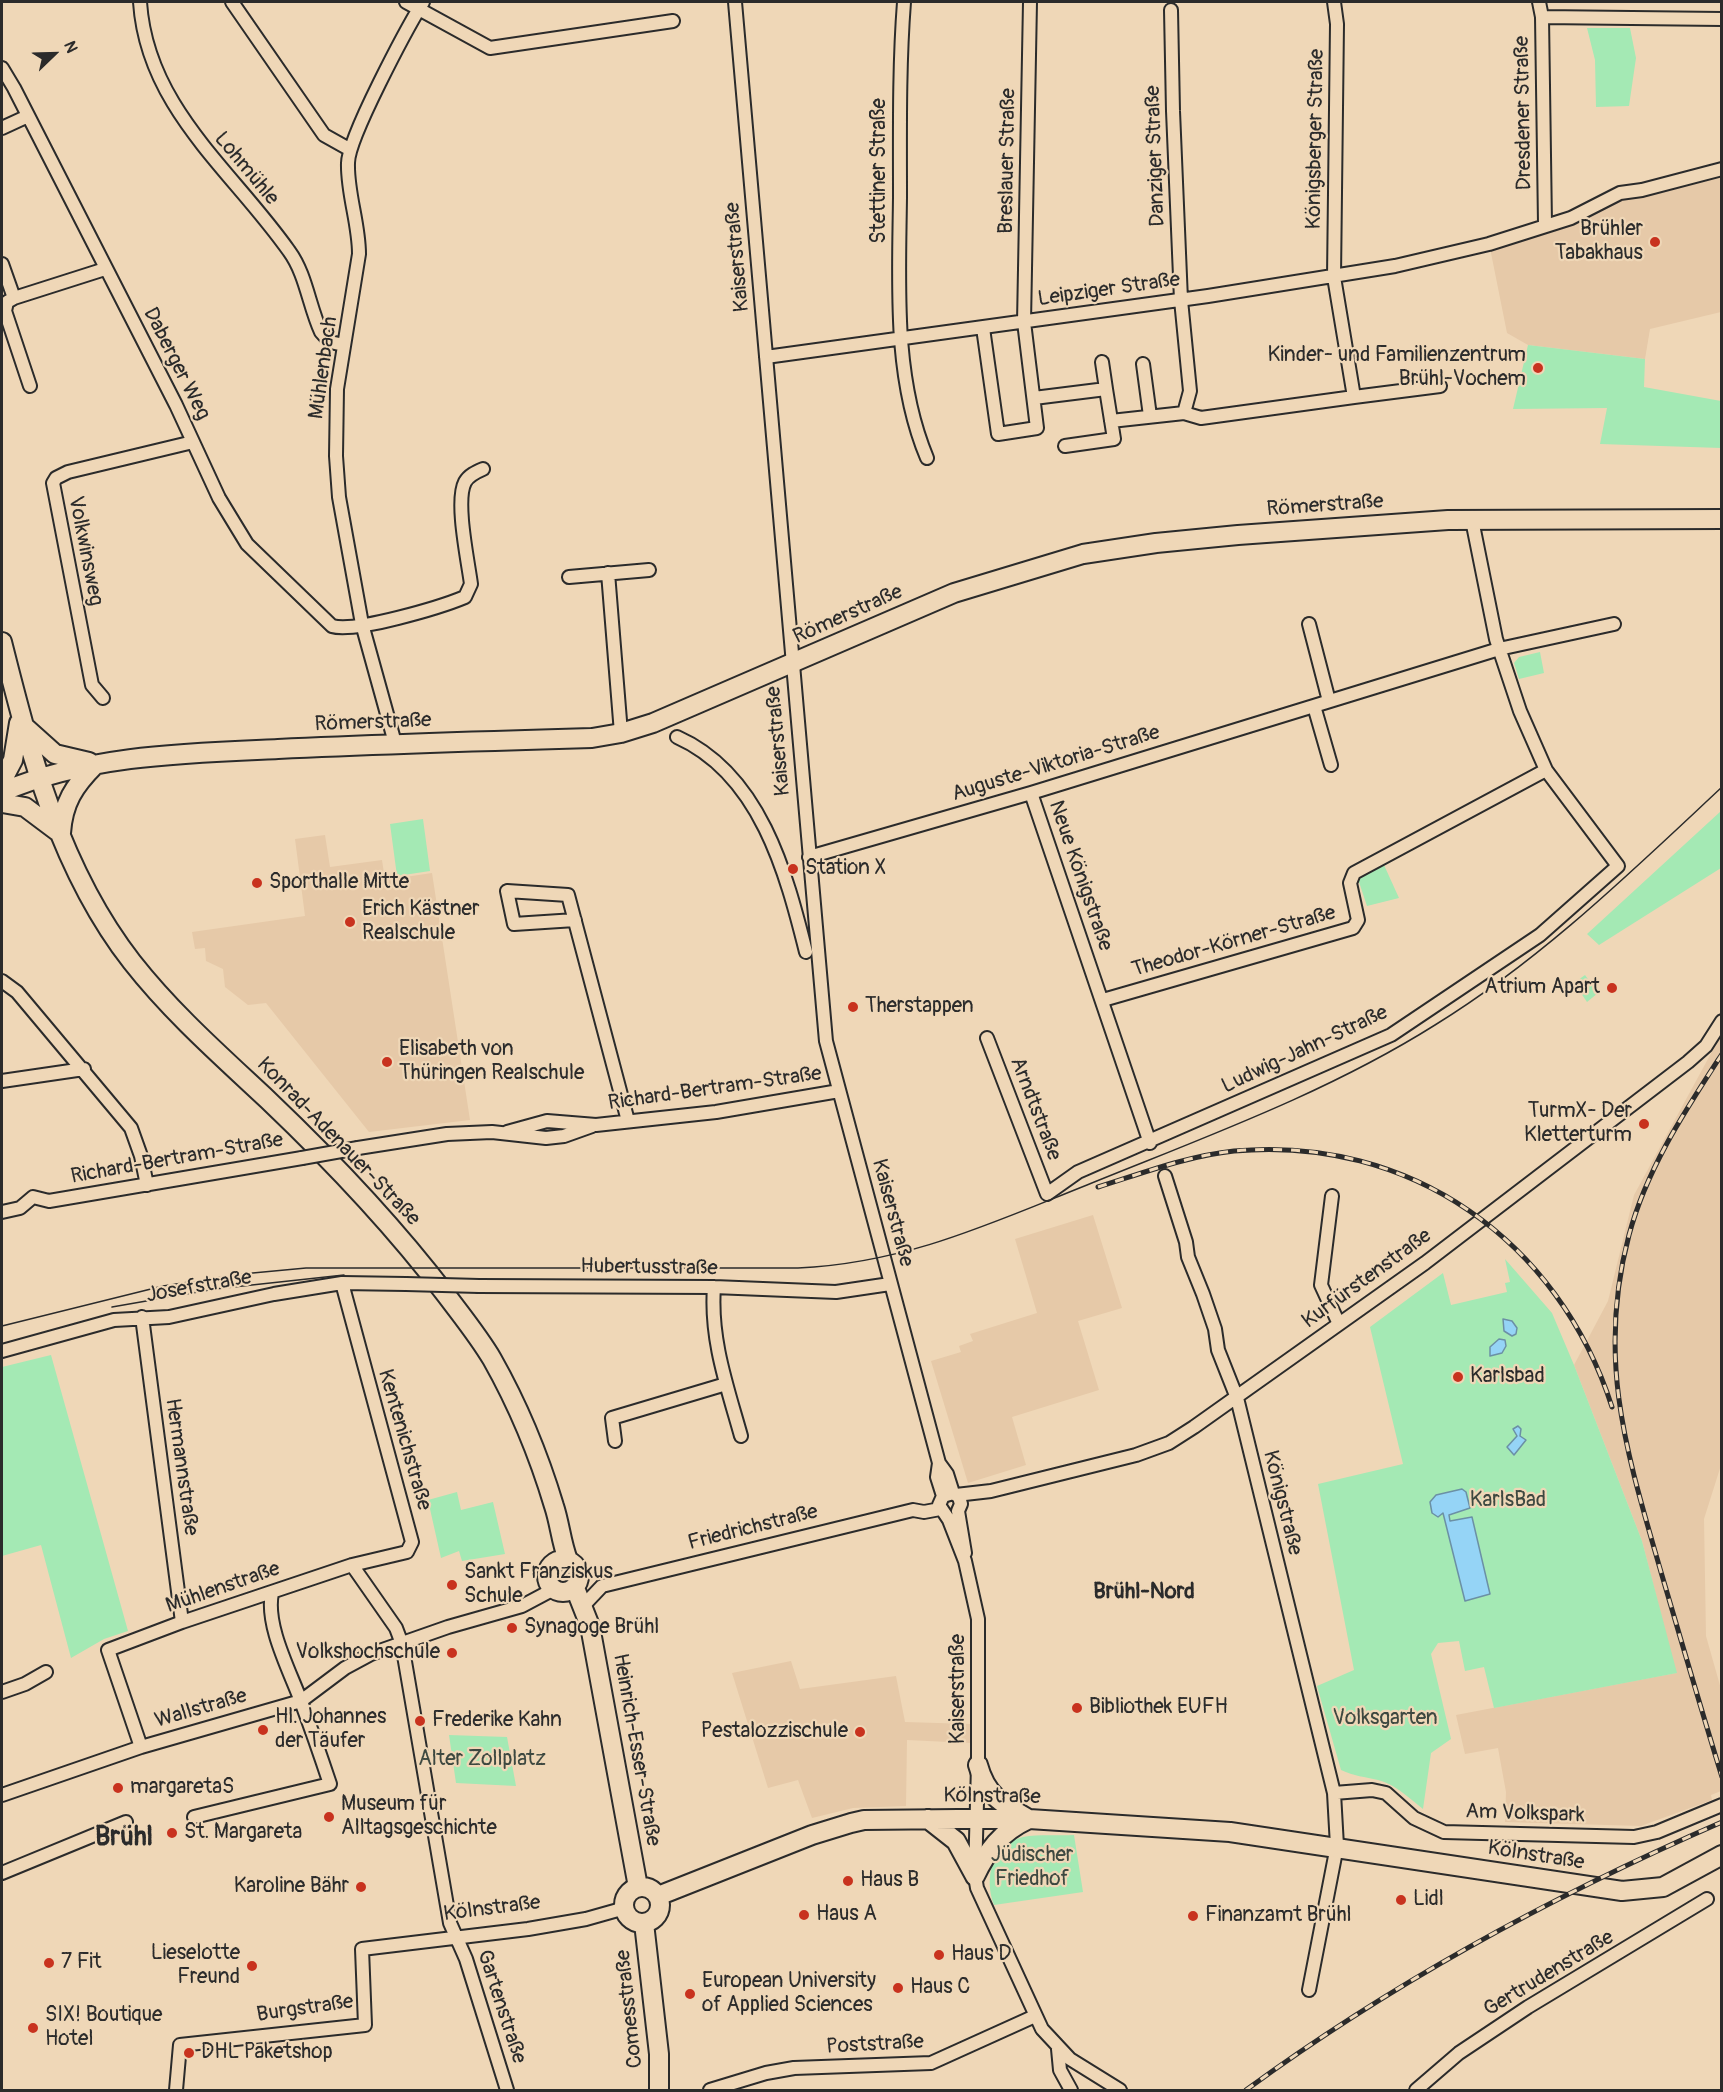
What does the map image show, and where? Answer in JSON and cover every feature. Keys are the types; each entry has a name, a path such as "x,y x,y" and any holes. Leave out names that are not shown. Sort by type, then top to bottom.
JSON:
{"main road":[{"name":"Römerstraße","path":"2,792 39,778 97,764 161,754 395,743 592,738 621,734 653,723 793,664 954,593 1083,554 1238,535 1472,520 1722,519"},
{"name":"Konrad-Adenauer-Straße","path":"2,642 39,778 61,835 98,908 137,968 189,1025 355,1186 414,1253 465,1319 491,1358 527,1431 555,1508 568,1560"},
{"path":"21,718 55,754 97,764"},
{"path":"2,781 15,752 21,718"},
{"path":"61,835 67,799 78,781 97,764"},
{"path":"2,802 19,805 32,811 61,835"},
{"path":"568,1560 579,1570 579,1580 575,1587 561,1592 554,1590 548,1580 548,1569 555,1561 568,1560"},
{"name":"Heinrich-Esser-Straße","path":"575,1587 584,1605 598,1663 638,1887"},
{"path":"978,1765 984,1784 993,1798 1029,1819"},
{"path":"928,1819 956,1841 975,1876"},
{"name":"Kölnstraße","path":"658,1896 812,1835 851,1823 928,1819 1029,1819 1230,1832 1337,1846 1577,1886 1622,1891 1663,1887 1722,1856"},
{"path":"975,1876 984,1857 997,1841 1015,1825 1029,1819"},
{"path":"638,1887 652,1890 658,1896 658,1914 644,1923 634,1920 625,1908 626,1897 638,1887"},
{"name":"Comesstraße","path":"644,1923 659,2054 659,2091"}],"street":[{"name":"Lohmühle","path":"140,2 147,46 173,106 199,143 290,252 321,332 330,342 345,345"},
{"path":"232,2 324,135 349,149"},
{"path":"406,2 421,5 490,48 673,21"},
{"name":"Kaiserstraße","path":"735,2 826,1041 939,1463 938,1477 950,1495"},
{"name":"Stettiner Straße","path":"904,2 900,52 902,340 914,422 927,459"},
{"name":"Breslauer Straße","path":"983,328 998,434 1037,428 1024,322 1030,2"},
{"name":"Königsberger Straße","path":"1334,2 1336,24 1334,277 1354,397"},
{"name":"Dresdener Straße","path":"1539,2 1542,17 1545,224"},
{"name":"Mühlenbach","path":"395,743 362,624 339,497 336,401 360,254 359,234 349,178 349,149 421,5"},
{"name":"Danziger Straße","path":"1171,10 1181,300 1190,391 1184,413"},
{"path":"1542,17 1722,19"},
{"name":"Daberger Weg","path":"2,68 193,442 219,498 247,544 332,626 339,628 362,624 441,607 465,597 469,592 461,499 464,483 472,473 483,469"},
{"path":"2,129 28,116"},
{"name":"Leipziger Straße","path":"766,357 902,340 1334,277 1455,252 1571,218 1620,193 1642,190 1722,170"},
{"path":"2,264 14,298"},
{"path":"30,386 5,311 7,302 105,269"},
{"path":"1065,446 1114,439 1102,362"},
{"path":"1143,364 1150,416"},
{"path":"1111,421 1184,413 1201,418 1440,386"},
{"path":"1034,398 1106,389"},
{"name":"Volkwinsweg","path":"103,698 92,686 53,483 56,478 68,472 193,442"},
{"path":"1472,520 1498,650 1520,711 1546,770"},
{"path":"569,577 649,570"},
{"path":"608,573 621,734"},
{"path":"1309,624 1329,701"},
{"name":"Auguste-Viktoria-Straße","path":"809,857 1031,793 1498,650 1614,624"},
{"path":"1314,706 1330,765"},
{"path":"677,737 691,743 715,762 747,798 772,842 789,884 806,952"},
{"name":"Ludwig-Jahn-Straße","path":"1047,1194 1078,1172 1150,1143 1391,1035 1540,935 1618,866 1546,770"},
{"name":"Theodor-Körner-Straße","path":"1103,1000 1353,928 1358,920 1350,883 1354,873 1546,770"},
{"name":"Neue Königstraße","path":"1031,793 1150,1143"},
{"path":"789,884 811,881"},
{"path":"574,920 514,924 507,891 568,895 628,1121"},
{"path":"2,981 17,992 84,1069 131,1128 141,1156 147,1185"},
{"name":"Kurfürstenstraße","path":"950,1495 991,1491 1136,1455 1169,1443 1237,1398 1425,1263 1688,1062 1706,1046 1722,1021"},
{"name":"Arndtstraße","path":"987,1038 1047,1194"},
{"path":"2,1081 84,1069"},
{"name":"Richard-Bertram-Straße","path":"2,1212 20,1208 33,1197 50,1201 447,1134 507,1132 548,1121 596,1125 716,1112 839,1091"},
{"name":"Königstraße","path":"1165,1176 1186,1242 1188,1257 1215,1329 1218,1350 1237,1398 1334,1793 1337,1846"},
{"path":"1332,1196 1321,1285 1339,1324"},
{"name":"Josefstraße","path":"2,1351 114,1320 169,1317 274,1294 342,1283 406,1284"},
{"name":"Kentenichstraße","path":"342,1283 412,1542 407,1552 352,1565"},
{"name":"Hubertusstraße","path":"406,1284 714,1287 836,1292 890,1284"},
{"path":"714,1287 712,1318 726,1383 741,1436"},
{"name":"Hermannstraße","path":"142,1317 182,1622"},
{"path":"615,1441 612,1418 726,1383"},
{"name":"Kurfürstenstraße","path":"959,1509 991,1491"},
{"path":"950,1495 960,1500 959,1509 952,1514 943,1511 939,1502 950,1495"},
{"name":"Kaiserstraße","path":"959,1509 965,1561 978,1619 975,1876 979,1894 1035,2016 1058,2049"},
{"name":"Friedrichstraße","path":"584,1605 602,1587 913,1510 943,1511"},
{"name":"Kaiserstraße","path":"943,1511 965,1561"},
{"name":"Mühlenstraße","path":"141,1747 108,1650 182,1622 352,1565"},
{"name":"Gartenstraße","path":"352,1565 396,1628 402,1644 450,1923 466,1959 507,2091"},
{"name":"Wallstraße","path":"2,1795 141,1747 301,1701 345,1668 371,1654 448,1627 522,1606 554,1590"},
{"path":"194,1817 330,1784 301,1701 290,1677 269,1607 272,1593"},
{"path":"2,1692 25,1684 46,1672"},
{"name":"Am Volkspark","path":"1334,1793 1372,1790 1386,1793 1414,1818 1444,1832 1634,1837 1657,1832 1722,1805"},
{"path":"2,1873 126,1822"},
{"path":"1309,1990 1337,1846"},
{"name":"Gertrudenstraße","path":"1416,2091 1459,2053 1518,2014 1707,1899"},
{"name":"Kölnstraße","path":"362,1949 586,1919 625,1908"},
{"name":"Burgstraße","path":"176,2091 180,2045 365,2025 362,1949"},
{"name":"Poststraße","path":"710,2091 766,2073 794,2068 931,2063 1035,2016"},
{"path":"1058,2049 1060,2070 1071,2091"},
{"path":"1058,2049 1089,2074 1120,2091"}],"shaded area":[{"path":"1721,174 1721,312 1650,329 1645,359 1528,345 1507,333 1490,248 1658,187"},
{"path":"325,835 330,867 382,860 385,880 432,873 470,1120 369,1132 266,1003 248,1005 225,987 223,969 206,961 205,948 195,949 192,932 305,916 295,839"},
{"path":"1721,1035 1722,1462 1704,1519 1706,1636 1721,1689 1721,1791 1711,1795 1712,1800 1641,1826 1505,1822 1506,1792 1498,1748 1465,1754 1456,1715 1676,1673 1642,1541 1574,1365 1608,1301 1634,1195"},
{"path":"1093,1215 1122,1308 1078,1321 1099,1390 1012,1417 1026,1465 968,1483 931,1361 961,1352 959,1346 973,1341 970,1334 1037,1313 1015,1239"},
{"name":"Pestalozzischule","path":"791,1661 800,1689 896,1676 905,1722 970,1724 970,1743 907,1740 906,1806 853,1808 812,1818 798,1780 768,1788 732,1673"}],"green space":[{"path":"1587,28 1630,28 1636,58 1629,106 1596,107 1595,60"},
{"path":"1528,345 1645,359 1644,387 1721,401 1721,448 1600,444 1607,408 1513,409"},
{"path":"1540,652 1544,673 1519,679 1514,663 1519,657"},
{"path":"1721,811 1721,868 1599,945 1587,934"},
{"path":"423,819 430,871 397,876 390,824"},
{"path":"1384,865 1399,898 1367,906 1358,879"},
{"path":"1585,975 1598,993 1587,1002 1574,983"},
{"name":"KarlsBad","path":"1505,1259 1552,1313 1574,1365 1642,1541 1677,1673 1494,1708 1484,1667 1465,1671 1459,1641 1438,1643 1431,1654 1451,1739 1431,1753 1423,1809 1390,1785 1341,1770 1317,1686 1354,1670 1318,1484 1403,1464 1370,1327 1443,1273 1451,1305 1507,1292 1505,1283 1510,1282"},
{"path":"51,1355 128,1631 104,1639 71,1658 41,1545 2,1556 2,1367"},
{"path":"457,1492 461,1510 493,1502 505,1554 462,1561 459,1551 441,1558 428,1500"},
{"name":"Alter Zollplatz","path":"449,1735 507,1737 516,1786 456,1783"},
{"name":"Jüdischer Friedhof","path":"1074,1835 1083,1892 994,1905 990,1874 997,1855 1004,1847 1023,1837"}],"water":[{"path":"1503,1319 1512,1321 1517,1328 1516,1334 1512,1336 1504,1331"},
{"path":"1499,1339 1505,1340 1506,1346 1502,1353 1490,1356 1490,1347"},
{"path":"1518,1426 1521,1429 1520,1436 1526,1440 1514,1455 1507,1447 1517,1436 1513,1429"},
{"path":"1462,1489 1466,1492 1470,1508 1449,1515 1450,1521 1472,1517 1490,1594 1465,1601 1443,1513 1438,1517 1432,1513 1430,1502 1436,1495"}],"tram line":[{"path":"2,1326 163,1286 242,1274 306,1268 798,1268 837,1265 911,1250 1016,1214 1265,1112 1309,1093 1394,1049 1474,999 1549,943 1722,787"},
{"path":"112,1307 215,1289 344,1275"}],"railway":[{"path":"1722,1054 1668,1141 1646,1186 1629,1235 1620,1280 1615,1323 1616,1365 1627,1446 1722,1777"},
{"path":"1098,1187 1182,1161 1234,1151 1299,1151 1360,1161 1417,1181 1469,1211 1516,1249 1555,1295 1588,1348 1612,1407"},
{"path":"1246,2090 1359,2013 1476,1943 1598,1879 1722,1822"}],"place":[{"name":"Brühler Tabakhaus","path":"1655,242"},
{"name":"Kinder- und Familienzentrum Brühl-Vochem","path":"1538,368"},
{"name":"Station X","path":"793,869"},
{"name":"Sporthalle Mitte","path":"257,883"},
{"name":"Erich Kästner Realschule","path":"350,922"},
{"name":"Atrium Apart","path":"1612,988"},
{"name":"Therstappen","path":"853,1007"},
{"name":"Elisabeth von Thüringen Realschule","path":"387,1062"},
{"name":"TurmX- Der Kletterturm","path":"1644,1124"},
{"name":"Karlsbad","path":"1458,1377"},
{"name":"Sankt Franziskus Schule","path":"452,1585"},
{"name":"Synagoge Brühl","path":"512,1628"},
{"name":"Volkshochschule","path":"452,1653"},
{"name":"Bibliothek EUFH","path":"1077,1708"},
{"name":"Frederike Kahn","path":"420,1721"},
{"name":"Hl. Johannes der Täufer","path":"263,1730"},
{"name":"Pestalozzischule","path":"860,1732"},
{"name":"margaretaS","path":"118,1788"},
{"name":"Museum für Alltagsgeschichte","path":"329,1817"},
{"name":"St. Margareta","path":"172,1833"},
{"name":"Haus B","path":"848,1881"},
{"name":"Karoline Bähr","path":"361,1887"},
{"name":"Lidl","path":"1401,1900"},
{"name":"Haus A","path":"804,1915"},
{"name":"Finanzamt Brühl","path":"1193,1916"},
{"name":"Haus D","path":"939,1955"},
{"name":"7 Fit","path":"49,1963"},
{"name":"Lieselotte Freund","path":"252,1966"},
{"name":"Haus C","path":"898,1988"},
{"name":"European University of Applied Sciences","path":"690,1994"},
{"name":"SIX! Boutique Hotel","path":"33,2028"},
{"name":"DHL Paketshop","path":"189,2053"}],"district":[{"name":"Brühl-Nord","path":"1144,1592"},
{"name":"Brühl","path":"124,1838"}],"park label":[{"name":"Volksgarten","path":"1385,1719"}]}
